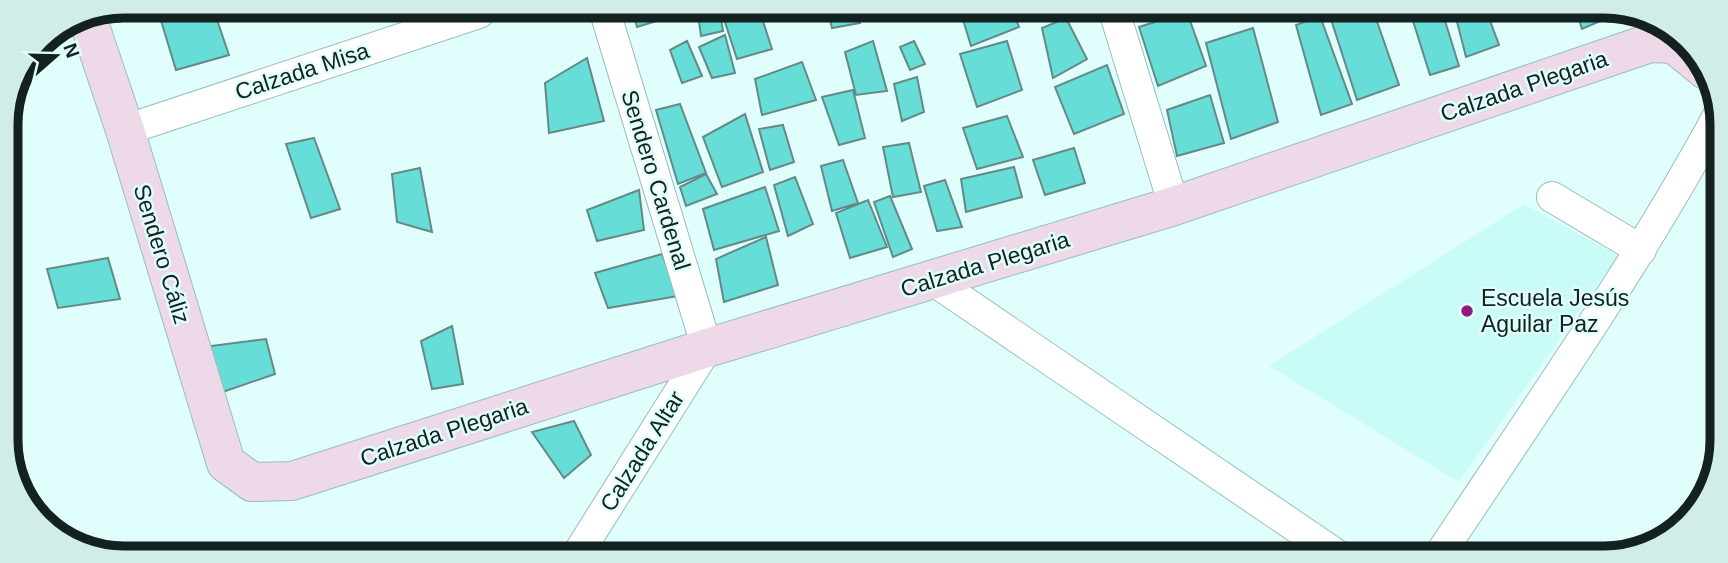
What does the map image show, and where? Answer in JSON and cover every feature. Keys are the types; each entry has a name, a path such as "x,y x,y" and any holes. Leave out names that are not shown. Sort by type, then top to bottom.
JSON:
{"street":[{"name":"Calzada Misa","path":"125,130 464,18"},
{"name":"Sendero Cardenal","path":"607,18 707,348"},
{"path":"1116,18 1174,206"},
{"name":"Sendero Cáliz","path":"89,23 125,130 226,463 253,482"},
{"name":"Calzada Plegaria","path":"253,482 292,481 707,348 1174,206 1650,43 1677,46"},
{"path":"1446,545 1641,250 1681,186 1710,131"},
{"path":"1552,198 1641,250"},
{"path":"934,281 1323,545"},
{"name":"Calzada Altar","path":"583,546 707,348"}],"shaded area":[{"name":"Escuela Jesús Aguilar Paz","path":"1524,204 1618,256 1459,482 1269,366"}],"building":[{"path":"160,18 216,18 229,55 176,70"},
{"path":"635,18 660,18 660,20 637,27"},
{"path":"699,18 721,18 723,31 701,36"},
{"path":"724,18 762,18 772,49 737,59"},
{"path":"830,18 858,18 860,23 832,28"},
{"path":"963,18 1016,18 1019,27 971,46"},
{"path":"1066,18 1087,59 1053,78 1042,28"},
{"path":"1168,18 1189,18 1206,66 1158,86 1139,27"},
{"path":"1321,18 1352,104 1321,115 1296,25"},
{"path":"1331,18 1376,18 1399,85 1357,100"},
{"path":"1422,18 1444,18 1459,66 1430,75 1413,21"},
{"path":"1456,18 1489,18 1499,45 1466,57"},
{"path":"1579,18 1607,18 1582,29"},
{"path":"1253,28 1278,122 1231,139 1206,43"},
{"path":"725,35 735,73 712,78 699,47"},
{"path":"687,41 702,76 682,83 670,50"},
{"path":"873,41 887,91 856,95 845,52"},
{"path":"914,41 925,64 910,70 900,47"},
{"path":"1007,41 1022,90 977,107 960,54"},
{"path":"587,58 604,121 549,133 545,83"},
{"path":"802,62 816,100 762,115 755,79"},
{"path":"1107,65 1124,114 1074,134 1055,87"},
{"path":"917,77 924,112 902,121 894,84"},
{"path":"853,90 865,138 839,145 822,97"},
{"path":"1210,95 1224,143 1177,156 1167,110"},
{"path":"680,104 706,173 678,184 656,110"},
{"path":"745,114 763,172 722,187 703,137"},
{"path":"1007,116 1023,157 977,169 963,128"},
{"path":"783,125 794,162 770,170 759,129"},
{"path":"314,138 340,209 311,218 286,144"},
{"path":"909,143 921,192 893,197 883,147"},
{"path":"1074,148 1085,183 1045,195 1033,160"},
{"path":"843,160 858,203 832,211 821,166"},
{"path":"1014,167 1022,197 966,212 961,179"},
{"path":"420,168 432,232 397,222 392,174"},
{"path":"706,174 717,194 686,206 680,187"},
{"path":"795,177 813,224 788,236 774,185"},
{"path":"945,180 962,227 937,231 924,186"},
{"path":"765,187 779,231 714,250 703,209"},
{"path":"639,190 644,230 597,241 587,210"},
{"path":"890,196 912,249 893,257 874,202"},
{"path":"868,200 887,247 850,258 836,213"},
{"path":"766,237 778,285 724,302 716,259"},
{"path":"662,254 678,296 608,308 595,273"},
{"path":"108,258 120,299 58,308 47,269"},
{"path":"452,326 463,384 432,389 421,341"},
{"path":"266,339 275,374 217,394 203,347"},
{"path":"574,421 591,455 564,478 532,432"}],"place":[{"name":"Escuela Jesús Aguilar Paz","path":"1467,311"}]}
